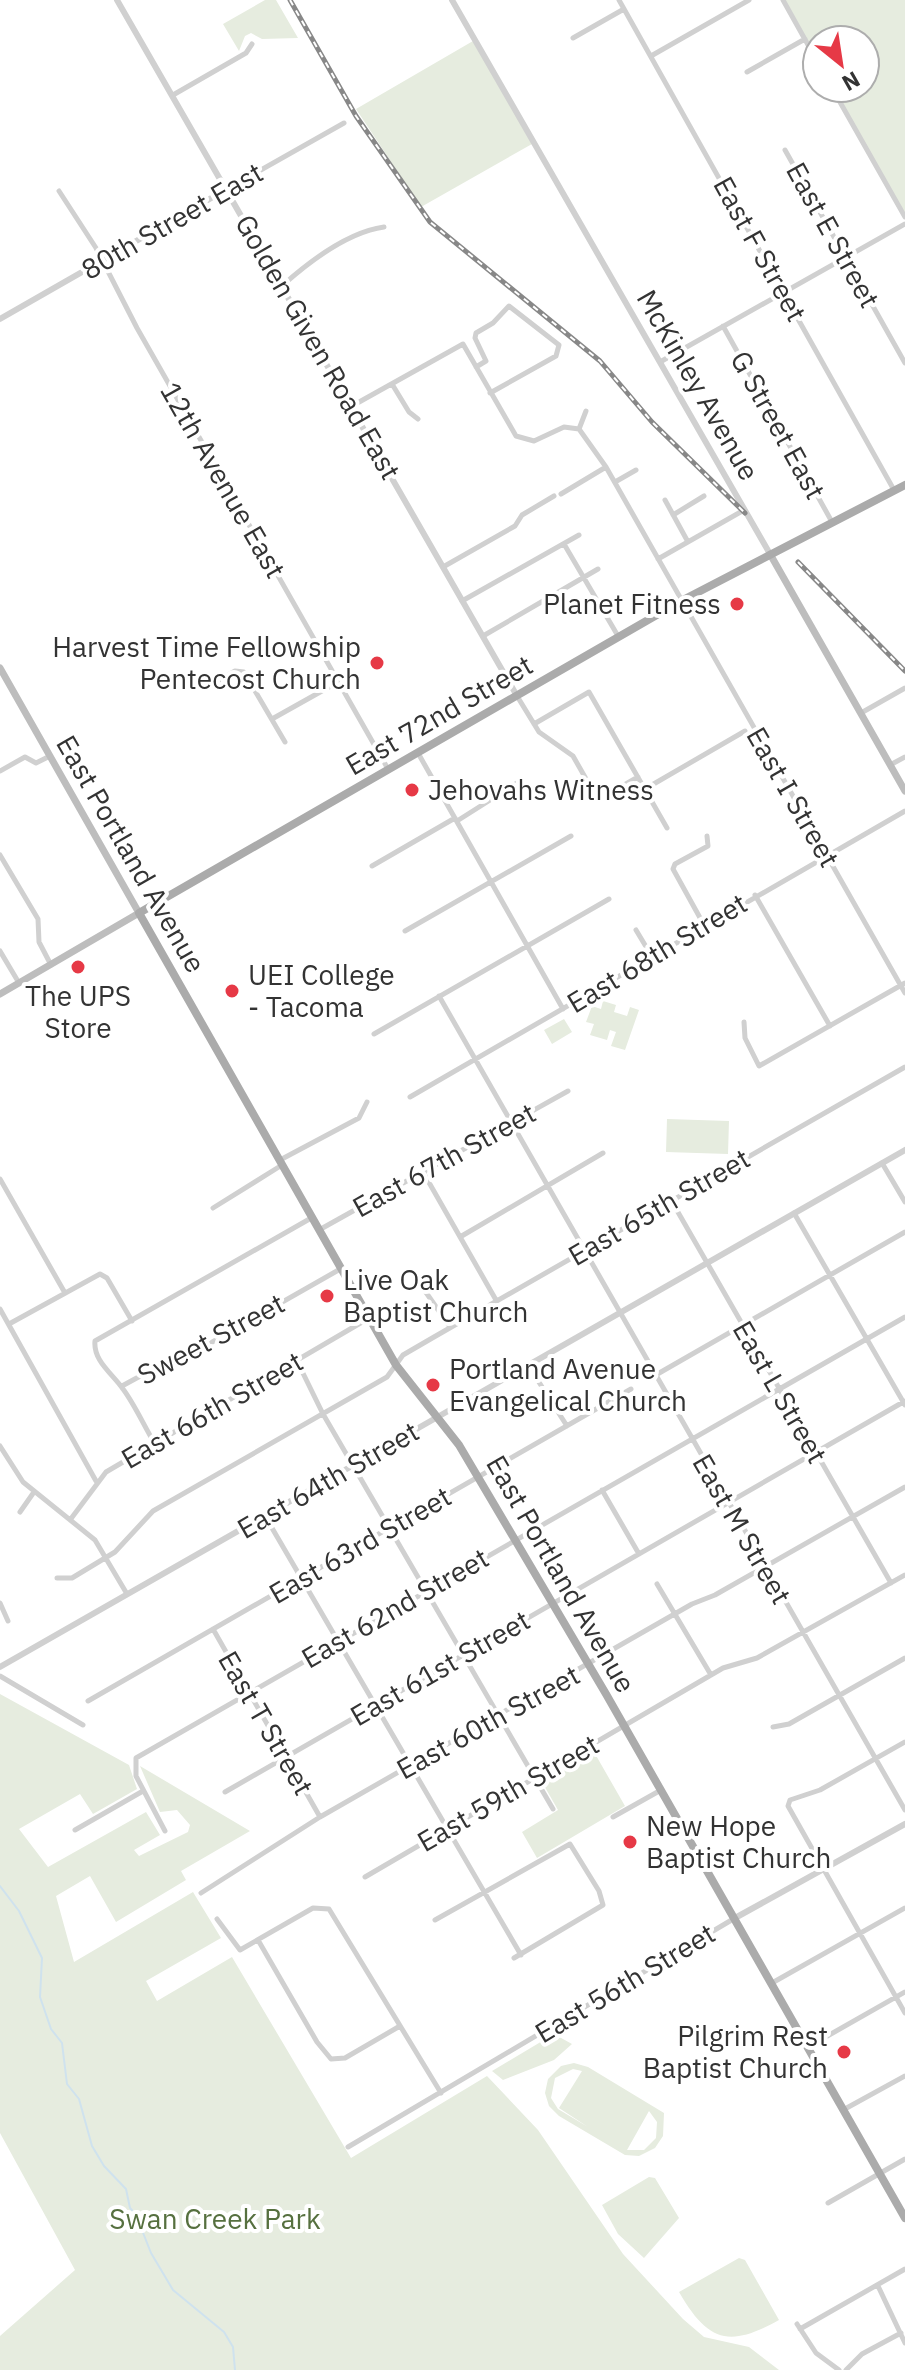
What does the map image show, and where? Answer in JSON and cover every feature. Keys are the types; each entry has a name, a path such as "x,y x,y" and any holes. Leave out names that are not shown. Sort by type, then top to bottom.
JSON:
{"main road":[{"name":"East 72nd Street","path":"0,994 681,601 905,485"},
{"name":"McKinley Avenue","path":"770,554 905,791"},
{"name":"East Portland Avenue","path":"0,668 396,1365 438,1417 479,1477 905,2218"}],"street":[{"name":"Golden Given Road East","path":"117,0 517,696"},
{"name":"McKinley Avenue","path":"452,0 770,554"},
{"name":"East F Street","path":"619,0 894,491"},
{"path":"651,56 749,0"},
{"path":"783,0 801,32"},
{"path":"573,38 624,9"},
{"path":"747,72 801,41"},
{"path":"173,95 246,53 252,44"},
{"path":"841,104 905,217"},
{"name":"80th Street East","path":"0,319 344,123"},
{"name":"East E Street","path":"785,150 905,363"},
{"name":"12th Avenue East","path":"59,191 389,770"},
{"path":"660,362 905,224"},
{"path":"283,285 306,265 354,237 368,229 384,227"},
{"path":"476,367 486,361 475,338 476,333 493,323 509,306 552,339 560,350 552,358 490,393"},
{"name":"G Street East","path":"723,326 833,523"},
{"path":"352,406 463,344 513,432 524,440 539,440 564,427 579,429 586,411"},
{"path":"392,384 409,412 418,419"},
{"name":"East I Street","path":"579,429 615,482 905,993"},
{"path":"443,567 515,526 522,515 606,467"},
{"path":"615,482 636,470"},
{"path":"673,515 704,496"},
{"path":"665,500 688,542"},
{"path":"658,559 744,510"},
{"path":"462,601 579,535"},
{"path":"564,544 619,637"},
{"path":"483,636 598,569"},
{"path":"214,683 235,671 244,672 285,742"},
{"path":"272,719 338,682"},
{"path":"860,714 905,688"},
{"path":"534,724 589,692 667,828"},
{"path":"517,696 543,736 573,756 598,800 638,777"},
{"path":"645,789 745,731"},
{"path":"418,753 563,1009"},
{"path":"0,771 23,757 36,763 50,756"},
{"path":"890,765 905,757"},
{"path":"372,866 520,781"},
{"name":"East 68th Street","path":"410,1097 905,811"},
{"path":"405,931 571,836"},
{"path":"704,925 673,869 675,864 708,846 707,836"},
{"path":"0,855 39,921 39,942 51,965"},
{"path":"755,895 830,1026"},
{"path":"374,1034 609,899"},
{"path":"636,930 651,955"},
{"path":"0,951 19,984"},
{"path":"744,1022 745,1038 759,1066 903,985"},
{"name":"East M Street","path":"439,996 509,1124 905,1810"},
{"name":"East 65th Street","path":"57,1578 72,1578 106,1558 118,1550 153,1511 387,1377 403,1355 905,1067"},
{"name":"East 67th Street","path":"319,1230 568,1091"},
{"path":"213,1208 281,1163 359,1118 367,1102"},
{"name":"East 64th Street","path":"0,1667 905,1150"},
{"path":"460,1237 603,1153"},
{"path":"882,1163 905,1202"},
{"path":"423,1172 496,1300"},
{"path":"0,1179 65,1293"},
{"name":"East L Street","path":"671,1200 891,1583"},
{"path":"794,1213 904,1403"},
{"name":"East 67th Street","path":"122,1386 107,1373 95,1349 95,1341 313,1217"},
{"path":"654,1376 905,1232"},
{"name":"Sweet Street","path":"122,1386 155,1368 179,1361 342,1268"},
{"path":"9,1324 103,1275 132,1321"},
{"path":"425,1291 450,1327"},
{"path":"0,1309 96,1481"},
{"name":"East 62nd Street","path":"143,1791 136,1776 136,1758 905,1317"},
{"name":"East 66th Street","path":"70,1520 96,1481 369,1318"},
{"path":"297,1361 323,1414 553,1809"},
{"path":"528,1365 567,1426"},
{"path":"122,1386 155,1444"},
{"name":"East 63rd Street","path":"88,1701 631,1389"},
{"name":"East 61st Street","path":"225,1792 815,1451 904,1403"},
{"path":"0,1446 2,1457 34,1492 95,1540 127,1594"},
{"name":"East 60th Street","path":"201,1893 320,1817 905,1487"},
{"path":"602,1490 639,1554"},
{"path":"20,1512 34,1492"},
{"path":"265,1516 484,1891 518,1956 599,1910 603,1903 570,1844 484,1891 435,1920"},
{"name":"East 59th Street","path":"365,1877 711,1675 757,1658 905,1575"},
{"path":"657,1584 711,1675"},
{"path":"0,1603 8,1621"},
{"name":"East T Street","path":"213,1629 320,1817"},
{"path":"773,1727 789,1724 905,1658"},
{"path":"0,1676 83,1725"},
{"path":"905,1742 812,1794 790,1800 789,1808 905,2013"},
{"path":"613,1817 661,1790"},
{"path":"75,1830 143,1791 165,1831"},
{"name":"East 56th Street","path":"348,2147 735,1918 905,1824"},
{"path":"217,1919 236,1949 242,1949 313,1908 325,1906 335,1915 441,2093"},
{"path":"772,1983 905,1908"},
{"path":"258,1940 320,2047 331,2059 345,2058 401,2025"},
{"path":"807,2048 905,1992"},
{"path":"843,2110 905,2076"},
{"path":"828,2203 905,2159"},
{"path":"839,2370 816,2353 798,2326 905,2269"},
{"path":"878,2285 905,2343"},
{"path":"846,2370 862,2354 901,2333"}],"green space":[{"path":"265,0 276,0 298,38 262,39 251,33 245,36 239,51 223,24"},
{"path":"783,0 905,0 905,217 841,104 881,104 881,24 801,24 801,32"},
{"path":"473,41 532,144 421,207 356,109"},
{"path":"603,1001 616,1005 614,1012 627,1016 630,1007 639,1010 625,1050 611,1046 616,1032 610,1030 607,1040 590,1035 594,1024 586,1022 592,1006 601,1009"},
{"path":"564,1019 572,1032 552,1044 544,1030"},
{"path":"667,1119 729,1121 728,1154 666,1152"},
{"name":"Swan Creek Park","path":"0,1694 129,1765 137,1789 93,1814 80,1794 19,1829 48,1867 146,1812 160,1835 134,1850 139,1856 188,1832 190,1825 177,1810 160,1812 140,1766 250,1831 181,1871 186,1880 116,1922 90,1876 56,1896 74,1962 193,1892 221,1938 146,1981 157,2001 232,1957 351,2158 487,2076 538,2130 623,2254 683,2319 704,2337 749,2347 779,2370 0,2370 0,2336 75,2270 0,2133"},
{"path":"594,1752 625,1806 537,1858 522,1832 558,1810 542,1782"},
{"path":"554,2034 572,2044 554,2060 503,2080 492,2071"},
{"path":"574,2063 588,2067 664,2113 663,2136 655,2148 639,2156 625,2155 559,2116 549,2106 545,2093 548,2079 561,2066","holes":["573,2069 582,2071 559,2108 588,2127 558,2109 551,2098 555,2078","649,2111 657,2122 656,2138 644,2150 627,2150"]},
{"path":"649,2177 655,2178 679,2218 644,2258 618,2234 602,2205"},
{"path":"739,2258 745,2260 779,2320 762,2329 733,2337 710,2330 679,2292"}],"waterway":[{"path":"0,1886 19,1911 42,1958 40,1997 51,2029 62,2043 67,2084 79,2099 92,2146 104,2166 126,2189 130,2208 173,2290 224,2332 233,2347 235,2370"}],"railway":[{"path":"290,0 356,116 430,222 600,361 652,422 745,513"},
{"path":"798,562 905,671"}],"place":[{"name":"Planet Fitness","path":"737,604"},
{"name":"Harvest Time Fellowship Pentecost Church","path":"377,663"},
{"name":"Jehovahs Witness","path":"412,790"},
{"name":"The UPS Store","path":"78,967"},
{"name":"UEI College - Tacoma","path":"232,991"},
{"name":"Live Oak Baptist Church","path":"327,1296"},
{"name":"Portland Avenue Evangelical Church","path":"433,1385"},
{"name":"New Hope Baptist Church","path":"630,1842"},
{"name":"Pilgrim Rest Baptist Church","path":"844,2052"}]}
